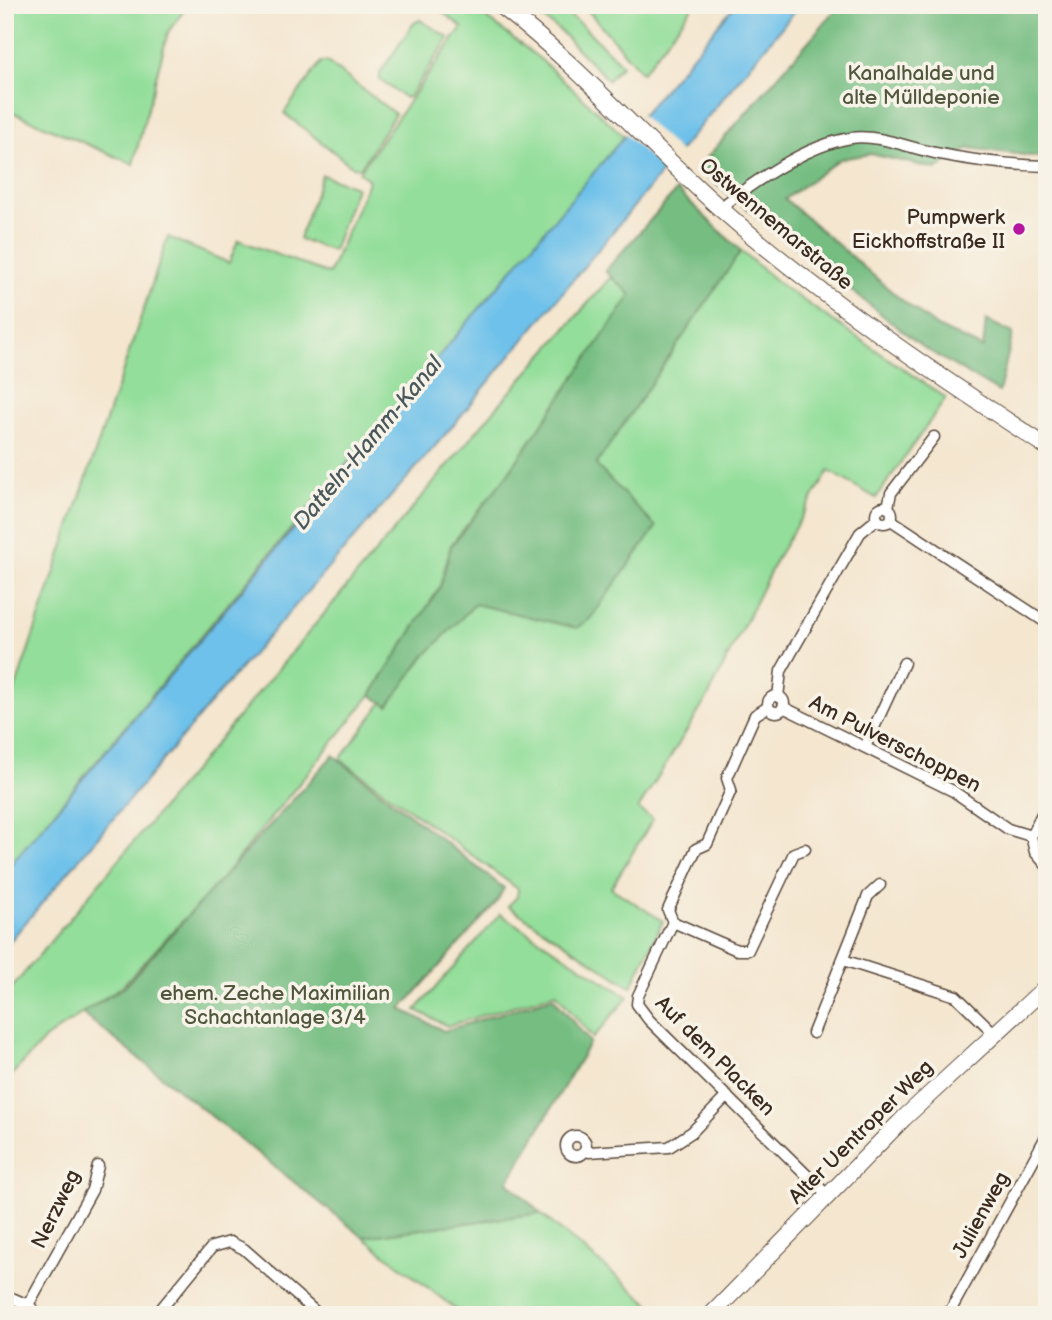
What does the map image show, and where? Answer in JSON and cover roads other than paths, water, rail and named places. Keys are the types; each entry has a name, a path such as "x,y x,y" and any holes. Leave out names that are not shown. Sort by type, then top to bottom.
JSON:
{"street":[{"name":"Ostwennemarstraße","path":"500,5 537,33 720,208 857,319 1047,447"},
{"path":"720,208 807,152 853,138 875,139 977,162 1047,166"},
{"path":"891,520 892,513 888,508 891,493 934,437"},
{"path":"778,696 770,699 768,708 775,712 783,708 782,700 778,696 781,671 860,533 877,519 879,509 888,508"},
{"path":"877,519 884,523 891,520"},
{"path":"891,520 1047,623"},
{"path":"865,747 904,663"},
{"name":"Auf dem Placken","path":"768,708 755,715 732,765 727,778 731,790 707,844 696,849 668,910 673,922 638,996 637,1004 649,1020 827,1195"},
{"name":"Am Pulverschoppen","path":"783,708 953,792 1008,829 1031,836"},
{"path":"1047,804 1031,836 1035,852 1047,866"},
{"path":"673,922 737,950 748,950 794,853 805,849"},
{"path":"813,1033 868,896 880,885"},
{"path":"843,961 956,996 994,1033"},
{"name":"Alter Uentroper Weg","path":"711,1315 827,1195 994,1033 1047,986"},
{"path":"586,1149 589,1152 669,1147 692,1132 727,1096"},
{"name":"Julienweg","path":"948,1315 1047,1135"},
{"name":"Nerzweg","path":"28,1304 92,1190 98,1166"},
{"path":"156,1315 212,1247 230,1242 244,1249 319,1315"},
{"path":"5,1295 28,1304 39,1315"}],"water":[{"name":"Datteln-Hamm-Kanal","path":"735,5 800,5 450,429 231,679 5,947 5,871"}],"place":[{"name":"Pumpwerk Eickhoffstraße II","path":"1019,229"}],"park label":[{"name":"Kanalhalde und alte Mülldeponie","path":"921,85"},
{"name":"ehem. Zeche Maximilian Schachtanlage 3/4","path":"275,1005"}]}
